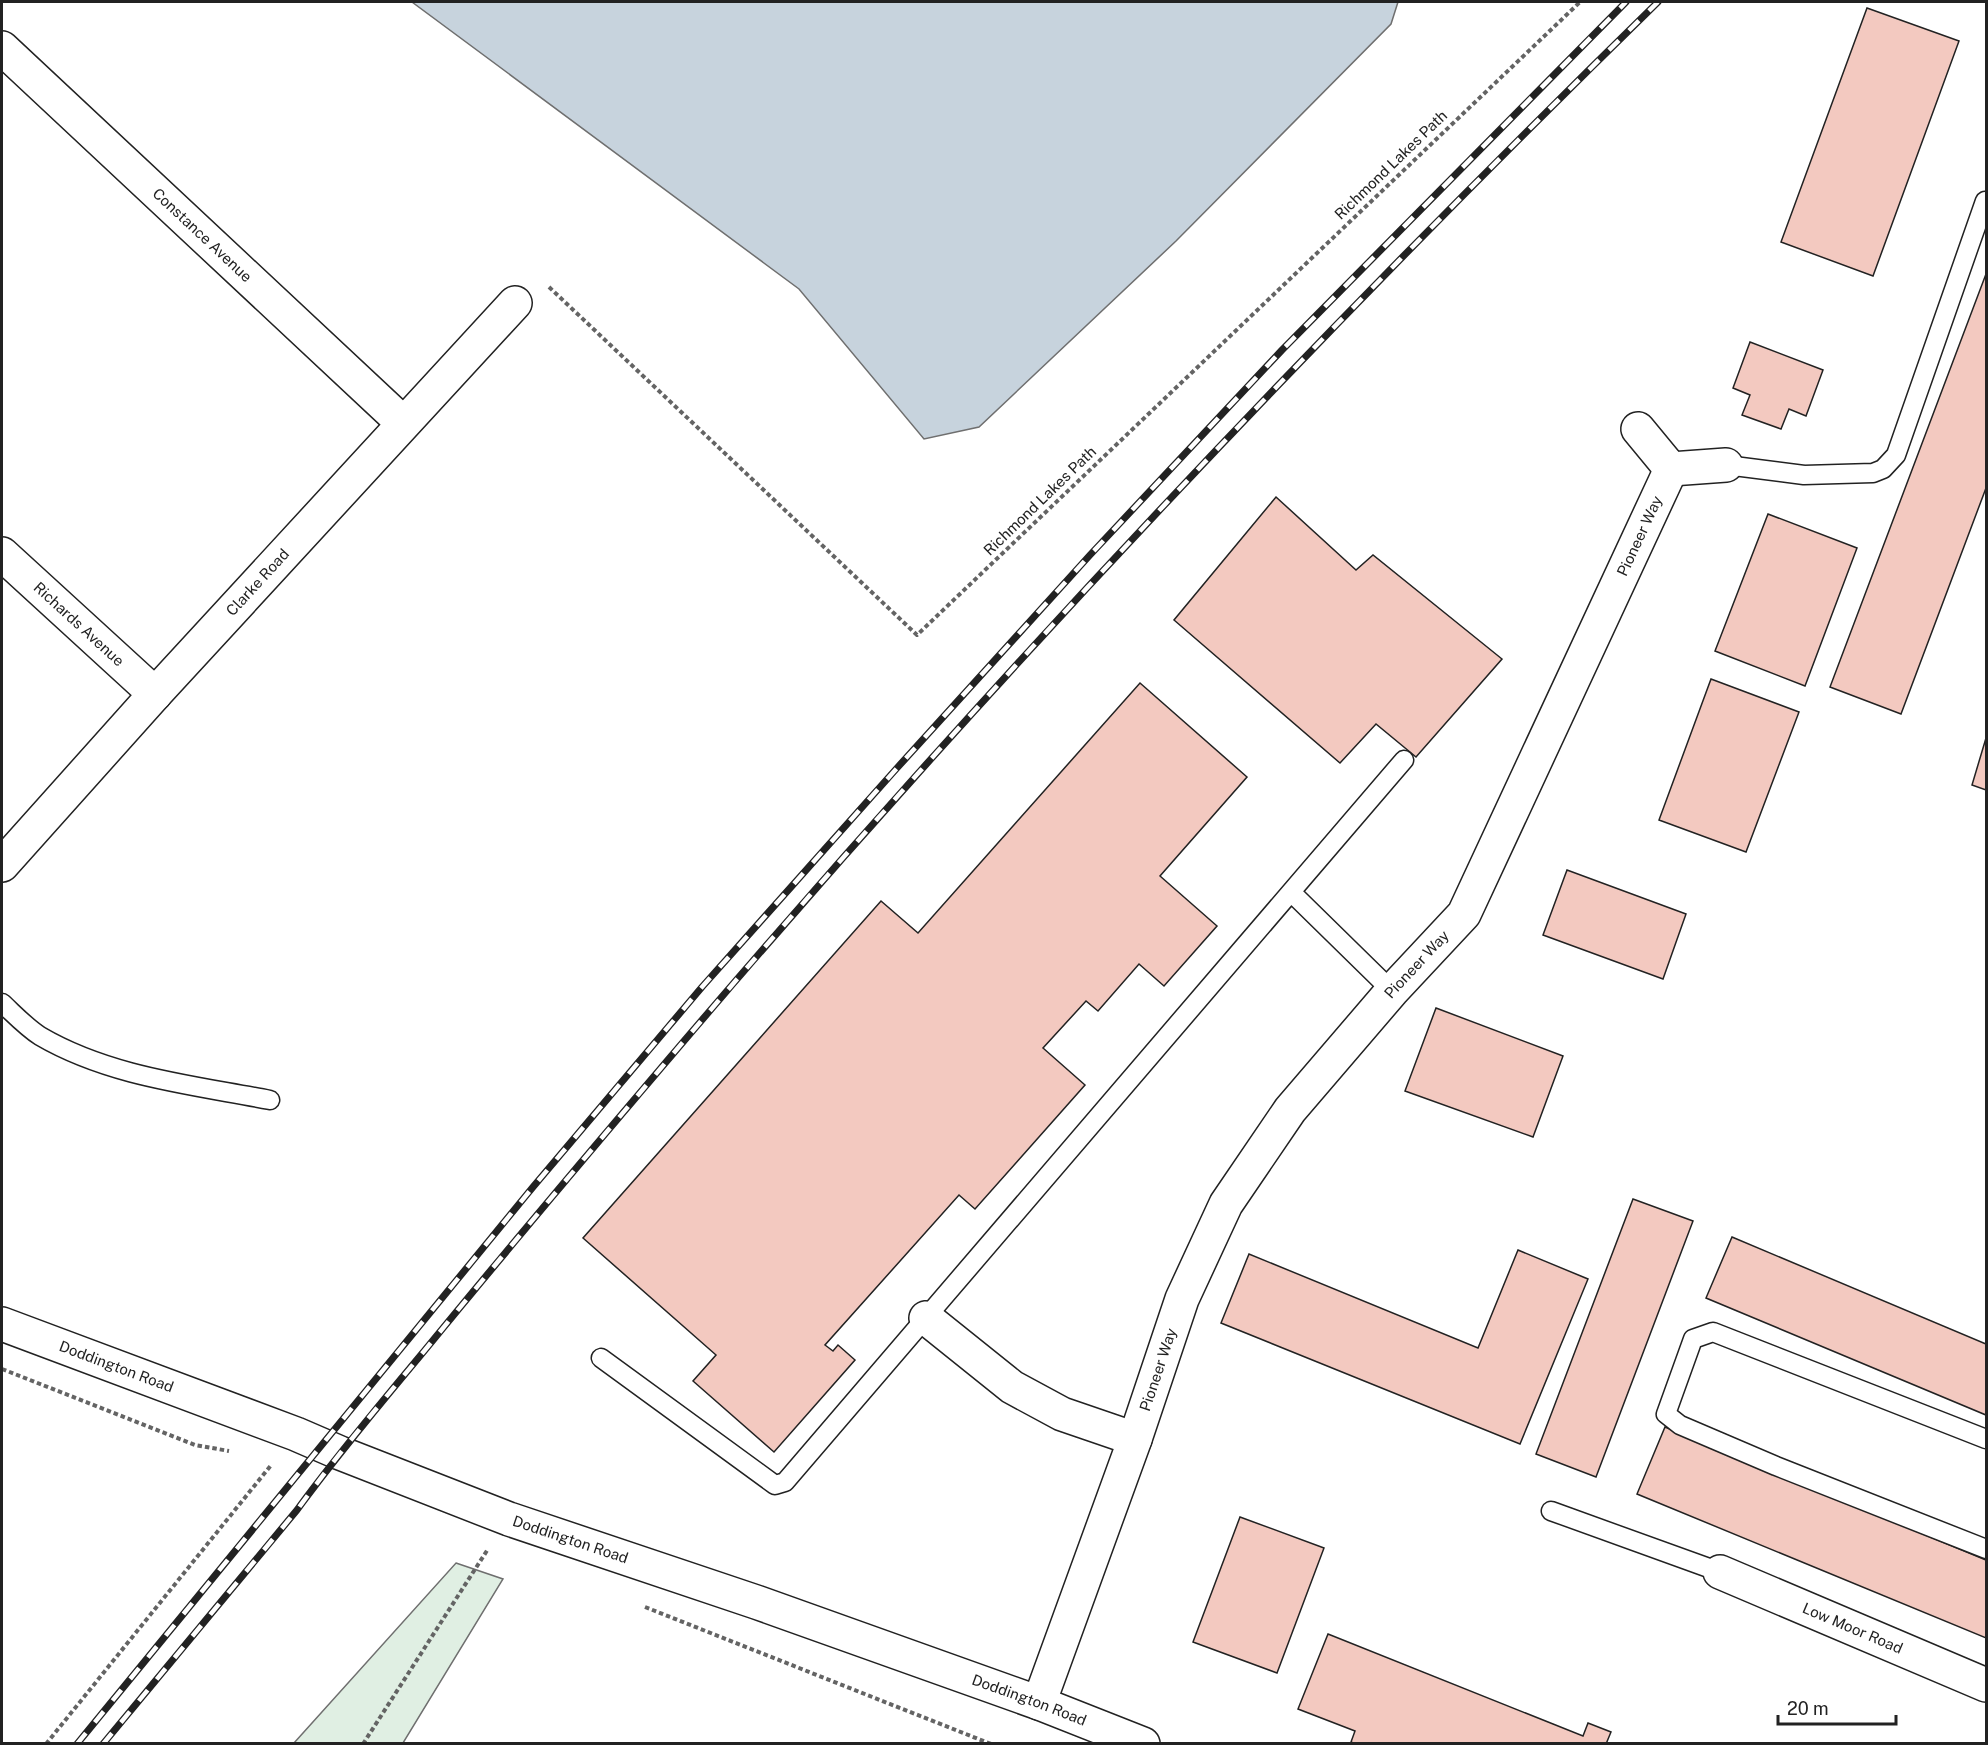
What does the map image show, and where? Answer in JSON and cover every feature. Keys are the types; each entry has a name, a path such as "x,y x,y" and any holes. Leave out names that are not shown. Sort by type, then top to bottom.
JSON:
{"street":[{"name":"Constance Avenue","path":"2,48 403,423"},
{"name":"Clarke Road","path":"2,865 154,694 515,303"},
{"path":"1638,429 1671,469 1726,465"},
{"name":"Pioneer Way","path":"1039,1702 1135,1439 1182,1299 1226,1204 1290,1110 1392,991 1464,914 1671,469"},
{"name":"Richards Avenue","path":"2,554 154,694"},
{"path":"926,1318 1012,1387 1062,1414 1135,1439"},
{"name":"Doddington Road","path":"2,1324 297,1434 509,1519 756,1602 1039,1702 1143,1743"},
{"name":"Low Moor Road","path":"1720,1572 1986,1685"}],"lane":[{"path":"1726,465 1804,475 1873,473 1883,469 1896,455 1985,201"},
{"path":"601,1358 775,1485 785,1482 1404,760"},
{"path":"1291,892 1392,991"},
{"path":"2,1003 39,1035 81,1057 122,1071 270,1100"},
{"path":"1986,1439 1713,1332 1693,1339 1666,1414 1680,1425 1776,1466 1986,1549"},
{"path":"1551,1510 1720,1572"}],"path":[{"name":"Richmond Lakes Path","path":"515,303 541,279 917,635 1580,2"},
{"path":"2,1370 195,1445"},
{"path":"46,1743 276,1460"},
{"path":"363,1743 490,1546"},
{"path":"640,1605 991,1743"}],"green space":[{"path":"456,1563 503,1579 403,1743 294,1743"}],"shaded area":[{"path":"412,2 1398,2 1391,24 1176,241 979,427 924,439 799,289"}],"building":[{"path":"1867,8 1959,41 1873,276 1781,242"},
{"path":"1986,274 1986,488 1901,714 1830,687"},
{"path":"1750,342 1823,370 1806,416 1789,409 1781,429 1742,415 1750,395 1733,388"},
{"path":"1276,497 1356,570 1373,555 1502,659 1416,757 1376,724 1340,763 1174,620"},
{"path":"1768,514 1857,548 1805,686 1715,651"},
{"path":"1711,679 1799,712 1746,852 1659,820"},
{"path":"1140,683 1247,777 1160,876 1217,926 1164,986 1139,964 1098,1011 1086,1001 1043,1048 1085,1085 975,1209 959,1195 825,1345 833,1351 838,1345 855,1360 774,1452 693,1381 716,1355 583,1238 881,901 918,933"},
{"path":"1986,738 1986,790 1972,785"},
{"path":"1567,870 1686,914 1663,979 1543,935"},
{"path":"1436,1008 1563,1056 1533,1137 1405,1091"},
{"path":"1633,1199 1693,1221 1596,1477 1536,1454"},
{"path":"1732,1237 1986,1344 1986,1415 1706,1298"},
{"path":"1518,1250 1588,1279 1520,1444 1221,1323 1249,1254 1478,1348"},
{"path":"1665,1427 1986,1560 1986,1638 1637,1494"},
{"path":"1240,1517 1324,1548 1277,1673 1193,1642"},
{"path":"1328,1634 1583,1736 1588,1723 1611,1732 1606,1744 1356,1744 1351,1742 1355,1731 1298,1709"}],"railway":[{"path":"77,1744 533,1187 702,987 1090,555 1282,350 1626,2"},
{"path":"103,1744 542,1209 780,930 901,793 1023,657 1273,391 1528,130 1658,2"}]}
